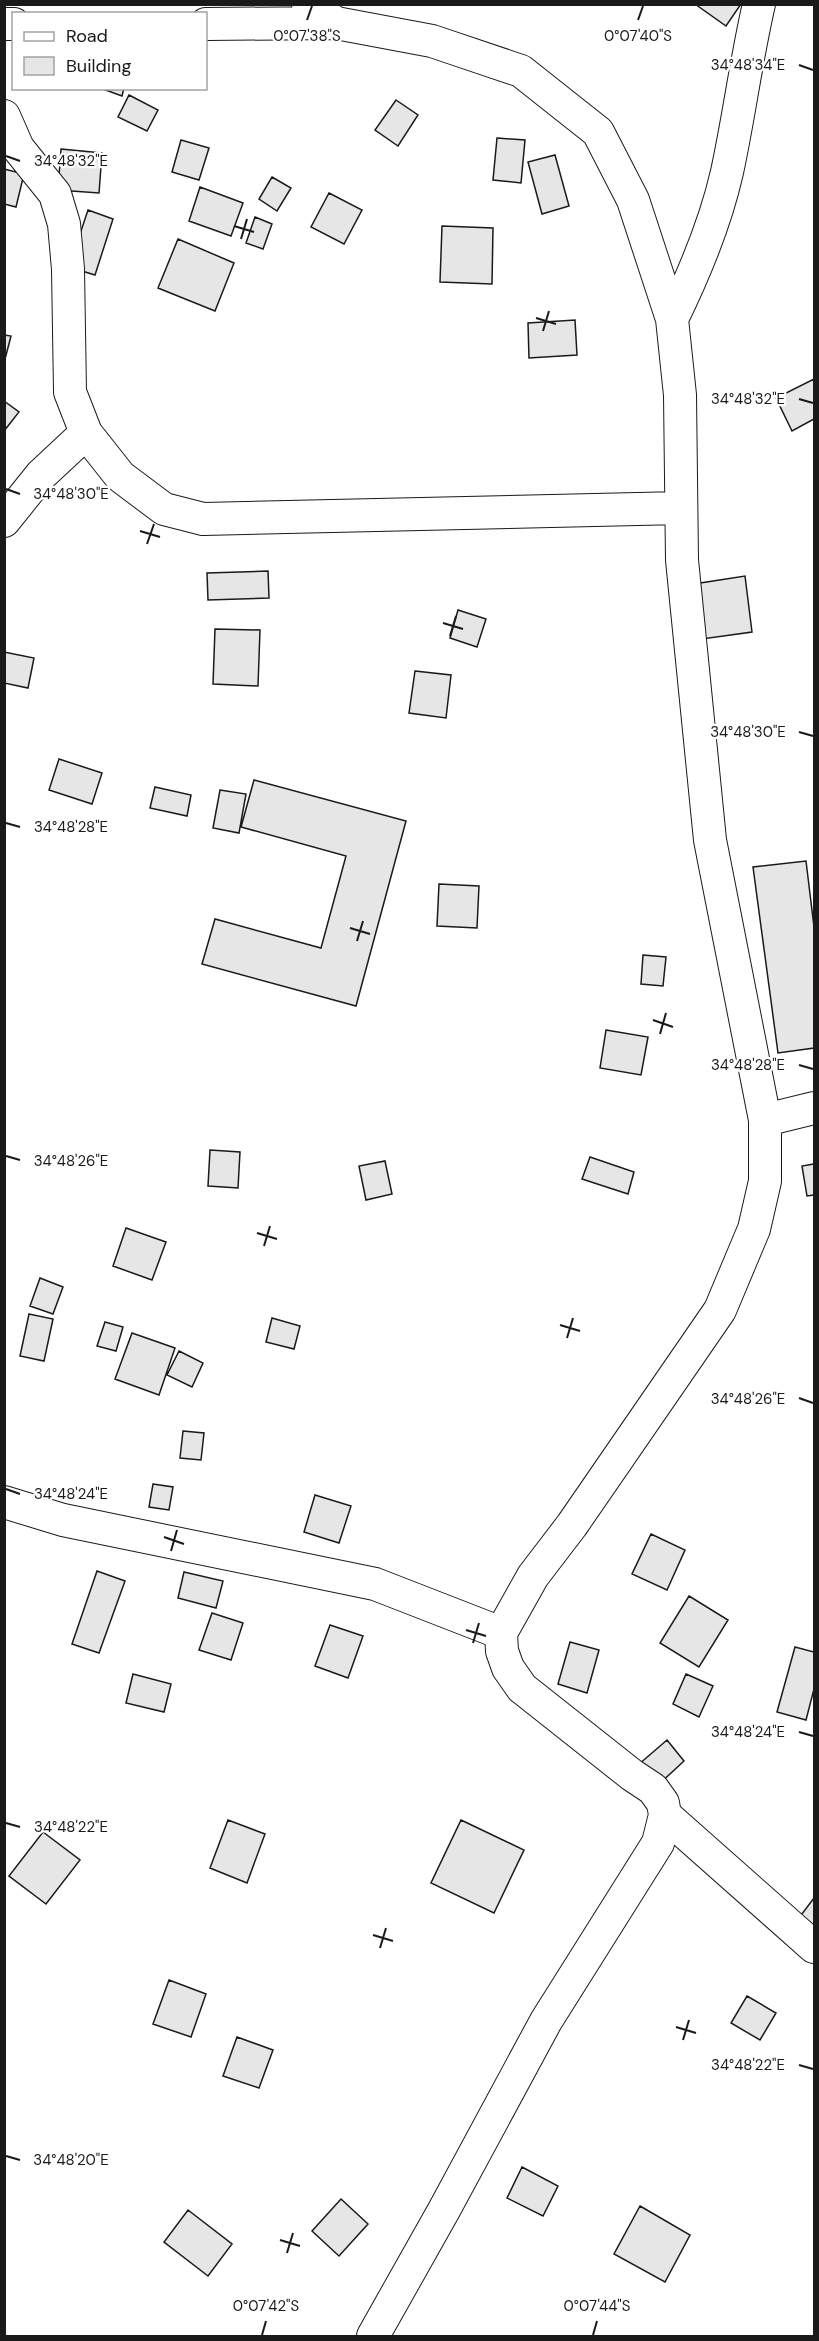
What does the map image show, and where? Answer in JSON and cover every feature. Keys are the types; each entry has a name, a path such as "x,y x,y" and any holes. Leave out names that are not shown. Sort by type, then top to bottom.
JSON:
{"street":[{"path":"308,4 336,23"},
{"path":"672,319 695,271 726,174 746,60 759,4"},
{"path":"207,24 336,23 432,41 520,71 598,132 633,200 672,319 680,395 682,560 710,840 765,1120 765,1181 754,1229 720,1310 572,1525 533,1576 501,1633 502,1651 508,1668 522,1688 653,1789 663,1803 665,1815 658,1843 546,2021 373,2337"},
{"path":"4,116 18,148 55,194 64,224 68,269 70,392 86,433 120,476 165,509 203,519 681,508"},
{"path":"4,521 41,475 86,433"},
{"path":"765,1120 814,1108"},
{"path":"4,1502 63,1520 375,1584 501,1633"},
{"path":"665,1815 814,1947"}],"building":[{"path":"695,4 741,4 726,26"},
{"path":"106,90 124,90 122,96"},
{"path":"129,95 158,110 147,131 118,117"},
{"path":"396,100 418,115 398,146 375,130"},
{"path":"497,138 525,140 521,183 493,180"},
{"path":"181,140 209,148 199,180 172,172"},
{"path":"61,149 102,153 99,193 58,190"},
{"path":"555,155 569,206 542,214 528,162"},
{"path":"4,169 24,174 16,207 4,204"},
{"path":"272,177 291,188 277,211 259,199"},
{"path":"200,187 243,203 231,236 189,221"},
{"path":"329,193 362,210 344,244 311,227"},
{"path":"88,210 113,219 95,275 69,267"},
{"path":"255,217 272,224 263,249 246,243"},
{"path":"442,226 493,228 492,284 440,282"},
{"path":"178,239 234,263 215,311 158,288"},
{"path":"575,320 577,355 529,358 528,323"},
{"path":"4,335 11,336 4,363"},
{"path":"814,379 814,419 792,431 776,398"},
{"path":"4,401 19,412 4,431"},
{"path":"268,571 269,598 208,600 207,573"},
{"path":"745,576 752,632 702,639 694,584"},
{"path":"458,610 486,619 477,647 450,638"},
{"path":"215,629 260,630 258,686 213,684"},
{"path":"4,652 34,658 28,688 4,683"},
{"path":"415,671 451,675 446,718 409,713"},
{"path":"59,759 102,773 92,804 49,790"},
{"path":"254,780 406,821 356,1006 202,964 215,919 321,948 346,856 241,827"},
{"path":"155,787 191,795 187,816 150,808"},
{"path":"220,790 246,794 239,833 213,828"},
{"path":"806,861 814,927 814,1048 778,1053 753,867"},
{"path":"439,884 479,886 477,928 437,926"},
{"path":"643,955 666,957 663,986 641,984"},
{"path":"606,1030 648,1037 641,1075 600,1068"},
{"path":"210,1150 240,1152 238,1188 208,1186"},
{"path":"590,1157 634,1172 628,1194 582,1179"},
{"path":"385,1161 392,1194 366,1200 359,1166"},
{"path":"814,1164 814,1195 807,1196 802,1166"},
{"path":"126,1228 166,1242 152,1280 113,1266"},
{"path":"40,1278 63,1287 53,1314 30,1306"},
{"path":"29,1314 53,1319 44,1361 20,1356"},
{"path":"272,1318 300,1326 294,1349 266,1342"},
{"path":"105,1322 123,1327 116,1351 97,1346"},
{"path":"132,1333 175,1348 159,1395 115,1379"},
{"path":"179,1351 203,1363 192,1387 167,1375"},
{"path":"183,1431 204,1433 201,1460 180,1458"},
{"path":"153,1484 173,1487 169,1510 149,1507"},
{"path":"315,1495 351,1506 339,1543 304,1532"},
{"path":"651,1534 685,1550 667,1590 632,1574"},
{"path":"97,1571 125,1581 99,1653 72,1644"},
{"path":"184,1572 223,1581 216,1608 178,1598"},
{"path":"689,1596 728,1620 699,1667 660,1643"},
{"path":"212,1613 243,1623 231,1660 199,1650"},
{"path":"330,1625 363,1636 348,1678 315,1666"},
{"path":"570,1642 599,1650 587,1693 558,1684"},
{"path":"795,1647 814,1652 814,1689 806,1720 777,1712"},
{"path":"133,1674 171,1684 164,1712 126,1703"},
{"path":"686,1674 713,1686 699,1717 673,1704"},
{"path":"667,1740 684,1761 657,1786 638,1765"},
{"path":"228,1820 265,1834 247,1883 210,1868"},
{"path":"461,1820 524,1850 494,1913 431,1883"},
{"path":"43,1832 80,1860 46,1904 9,1876"},
{"path":"814,1898 814,1944 792,1927"},
{"path":"169,1980 206,1994 191,2037 153,2024"},
{"path":"747,1996 776,2013 760,2040 731,2023"},
{"path":"237,2037 273,2050 259,2088 223,2076"},
{"path":"522,2167 558,2186 543,2216 507,2198"},
{"path":"341,2199 368,2224 339,2256 312,2231"},
{"path":"640,2206 690,2235 665,2282 614,2254"},
{"path":"188,2210 232,2244 208,2276 164,2242"}]}
